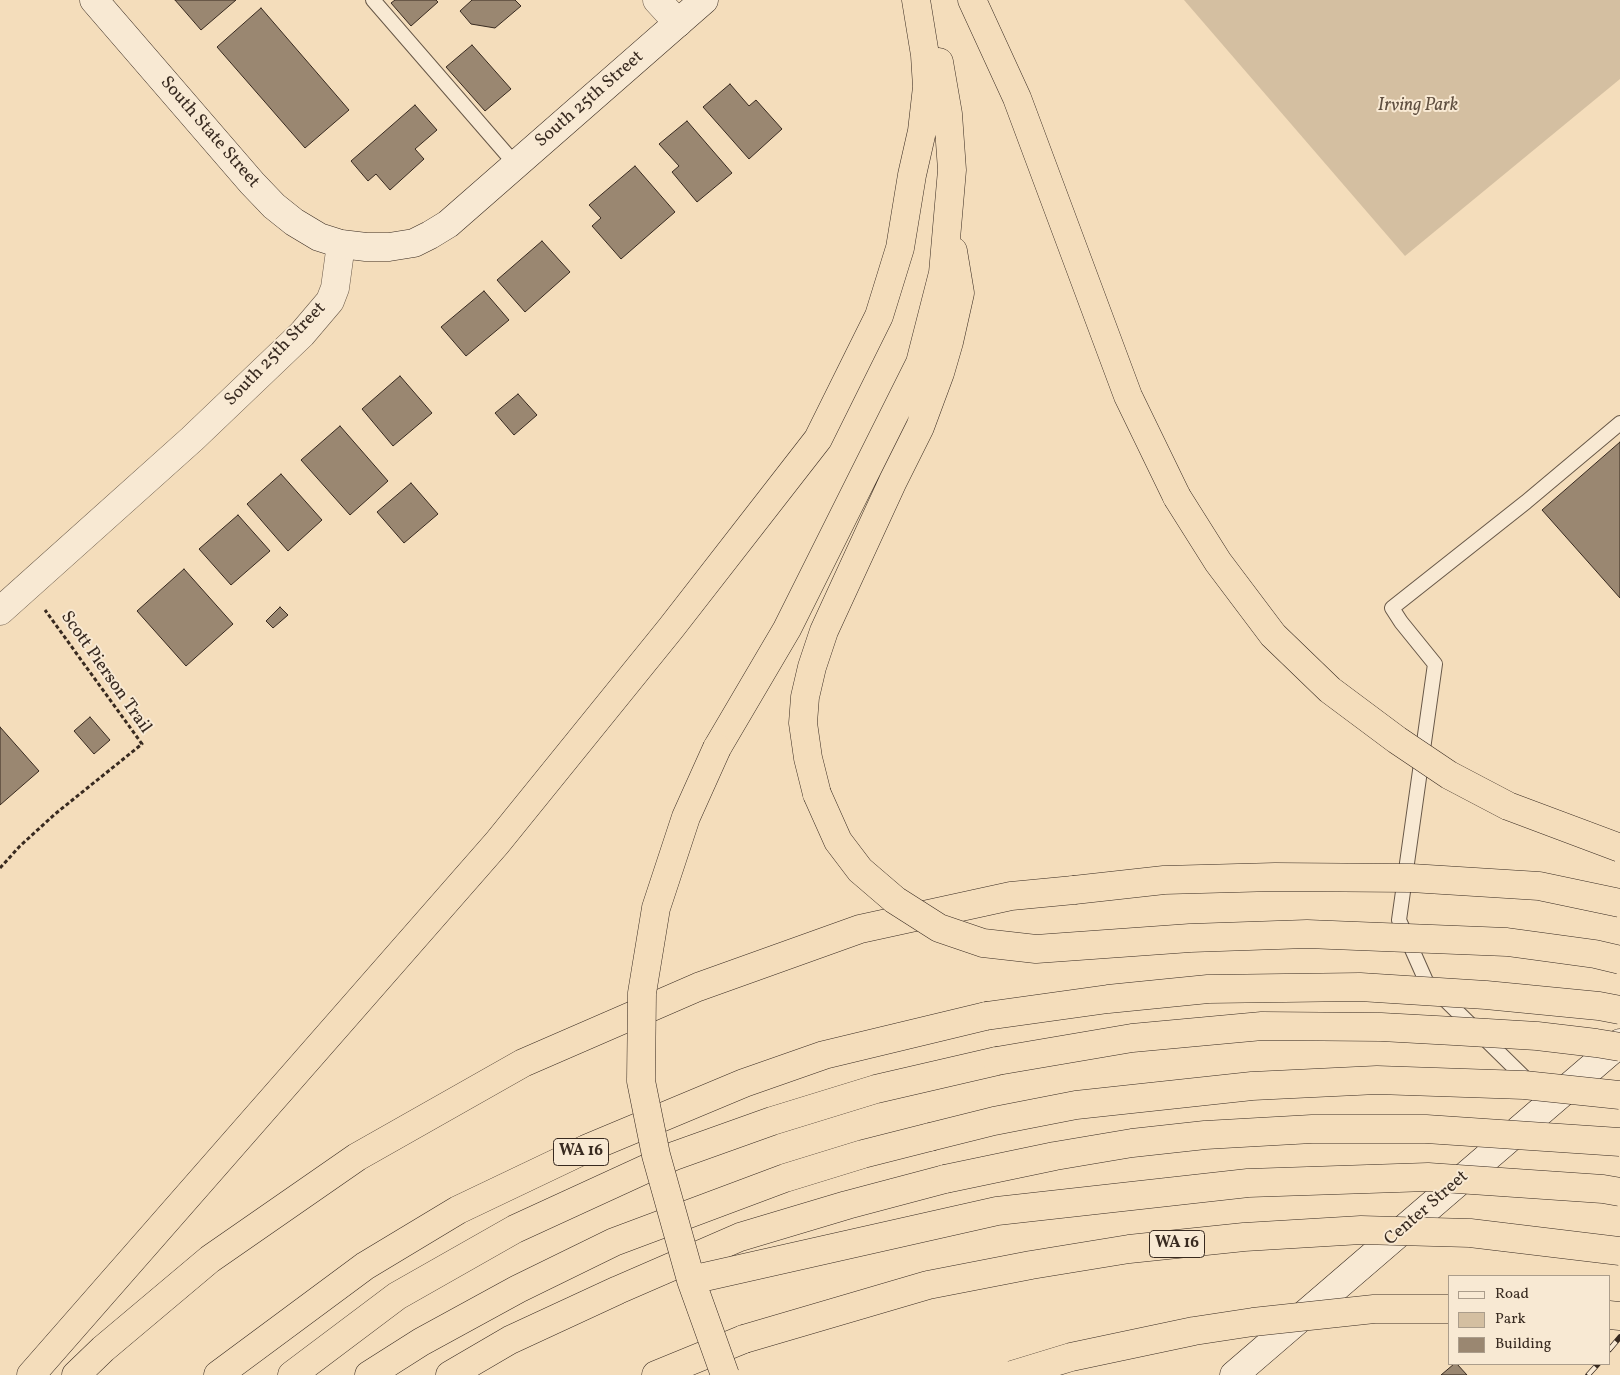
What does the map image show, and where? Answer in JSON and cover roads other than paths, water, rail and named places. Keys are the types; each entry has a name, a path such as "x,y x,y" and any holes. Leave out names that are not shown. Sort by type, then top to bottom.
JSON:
{"highway":[{"path":"31,1375 497,843 671,628 818,440 879,316 900,248 912,175 922,131 927,87 916,0"},
{"path":"725,1375 691,1280 656,1155 641,1081 642,993 656,908 686,817 717,748 787,629 920,363 943,273 952,170 948,114 936,45 920,0"},
{"path":"972,0 1017,98 1128,396 1177,497 1218,562 1273,635 1330,690 1397,740 1449,775 1508,806 1620,848"},
{"path":"948,222 960,293 940,373 920,428 893,481 824,631 812,667 806,697 803,723 808,758 817,794 838,841 860,870 895,900 939,928 982,943 1036,948 1190,938 1327,935 1507,942 1595,954 1620,960"},
{"path":"76,1375 103,1349 210,1259 357,1157 524,1063 698,987 791,952 860,929 1011,896 1164,880 1275,877 1411,878 1539,886 1620,903"},
{"name":"WA 16","path":"218,1375 365,1266 458,1210 586,1149 744,1083 824,1055 986,1016 1108,999 1208,989 1360,987 1486,995 1599,1006 1620,1010"},
{"path":"292,1375 406,1292 515,1229 674,1156 772,1121 876,1089 997,1061 1132,1038 1262,1026 1454,1030 1547,1037 1620,1047"},
{"path":"369,1375 421,1342 502,1298 614,1242 785,1178 863,1154 994,1120 1076,1105 1252,1086 1377,1080 1524,1085 1620,1096"},
{"path":"450,1375 510,1340 618,1290 740,1238 847,1205 945,1179 1055,1156 1205,1135 1312,1130 1426,1129 1620,1142"},
{"path":"691,1280 997,1211 1248,1183 1428,1177 1603,1189 1620,1192"},
{"name":"WA 16","path":"656,1375 744,1339 928,1285 1031,1264 1129,1249 1225,1239 1361,1230 1470,1233 1620,1250"},
{"path":"1012,1375 1071,1357 1194,1331 1254,1322 1374,1309 1448,1309"}],"street":[{"name":"South State Street","path":"94,0 252,184 274,206 294,222 320,237 341,244"},
{"path":"657,0 678,23"},
{"name":"South 25th Street","path":"0,611 192,439 321,314 330,301 334,288 341,244 389,246 414,243 448,224 704,0"},
{"name":"Center Street","path":"1234,1375 1620,1042"}],"lane":[{"path":"373,0 516,165"},
{"path":"1550,1103 1426,981 1399,920 1435,664 1400,622 1392,608 1526,502 1620,423"}],"railway":[{"path":"1610,1349 1620,1337"},
{"path":"1588,1375 1597,1365"}],"park label":[{"name":"Irving Park","path":"1418,107"}]}
